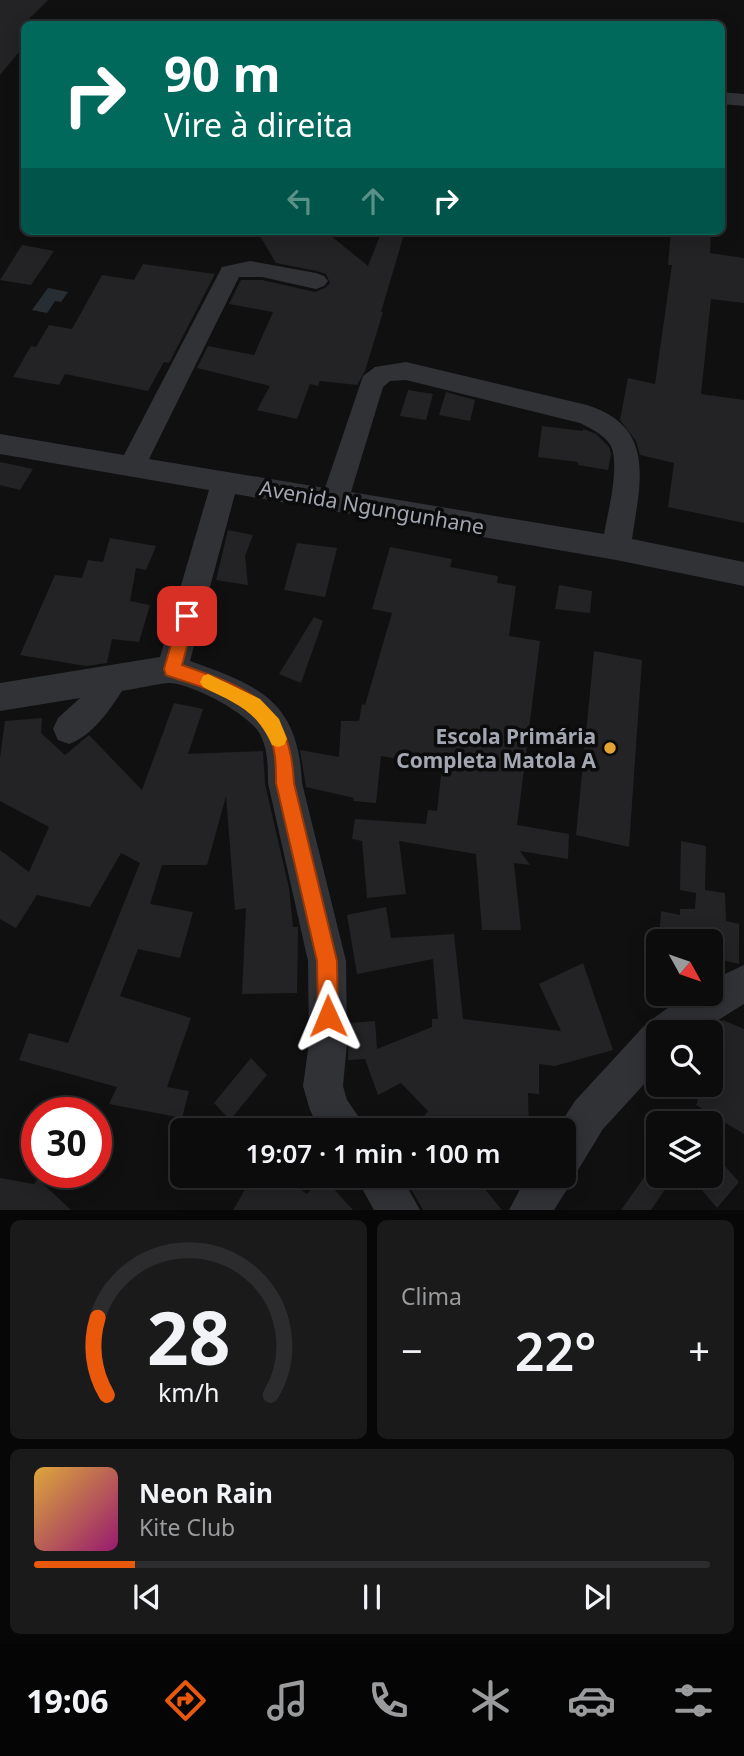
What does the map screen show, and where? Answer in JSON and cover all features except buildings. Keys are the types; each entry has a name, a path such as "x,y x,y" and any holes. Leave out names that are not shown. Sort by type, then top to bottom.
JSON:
{"street":[{"path":"725,98 744,100"},
{"path":"131,468 230,272 251,268 316,281"},
{"path":"334,501 372,382 384,373 406,371 587,415 609,428 622,440 626,459 616,548"},
{"name":"Avenida Ngungunhane","path":"0,444 616,548 744,574"},
{"path":"172,669 225,481"},
{"path":"0,697 172,669 219,685 254,705 273,724 284,756 285,783 327,961 328,1043 323,1086 330,1110 336,1118"},
{"path":"69,729 94,706 112,679"},
{"path":"684,1020 701,1007 744,984"},
{"path":"576,1136 589,1115 646,1053"},
{"path":"384,1188 399,1210"},
{"path":"530,1210 544,1188"}],"shaded area":[{"path":"48,288 68,292 61,302 55,301 47,313 32,310"}],"slow traffic":[{"path":"208,682 219,685 254,705 273,724 278,739"}],"place":[{"name":"Escola Primária Completa Matola A","path":"610,748"}],"route":[{"path":"187,616 172,669 219,685 254,705 273,724 284,756 285,783 327,961 328,1016"}]}
